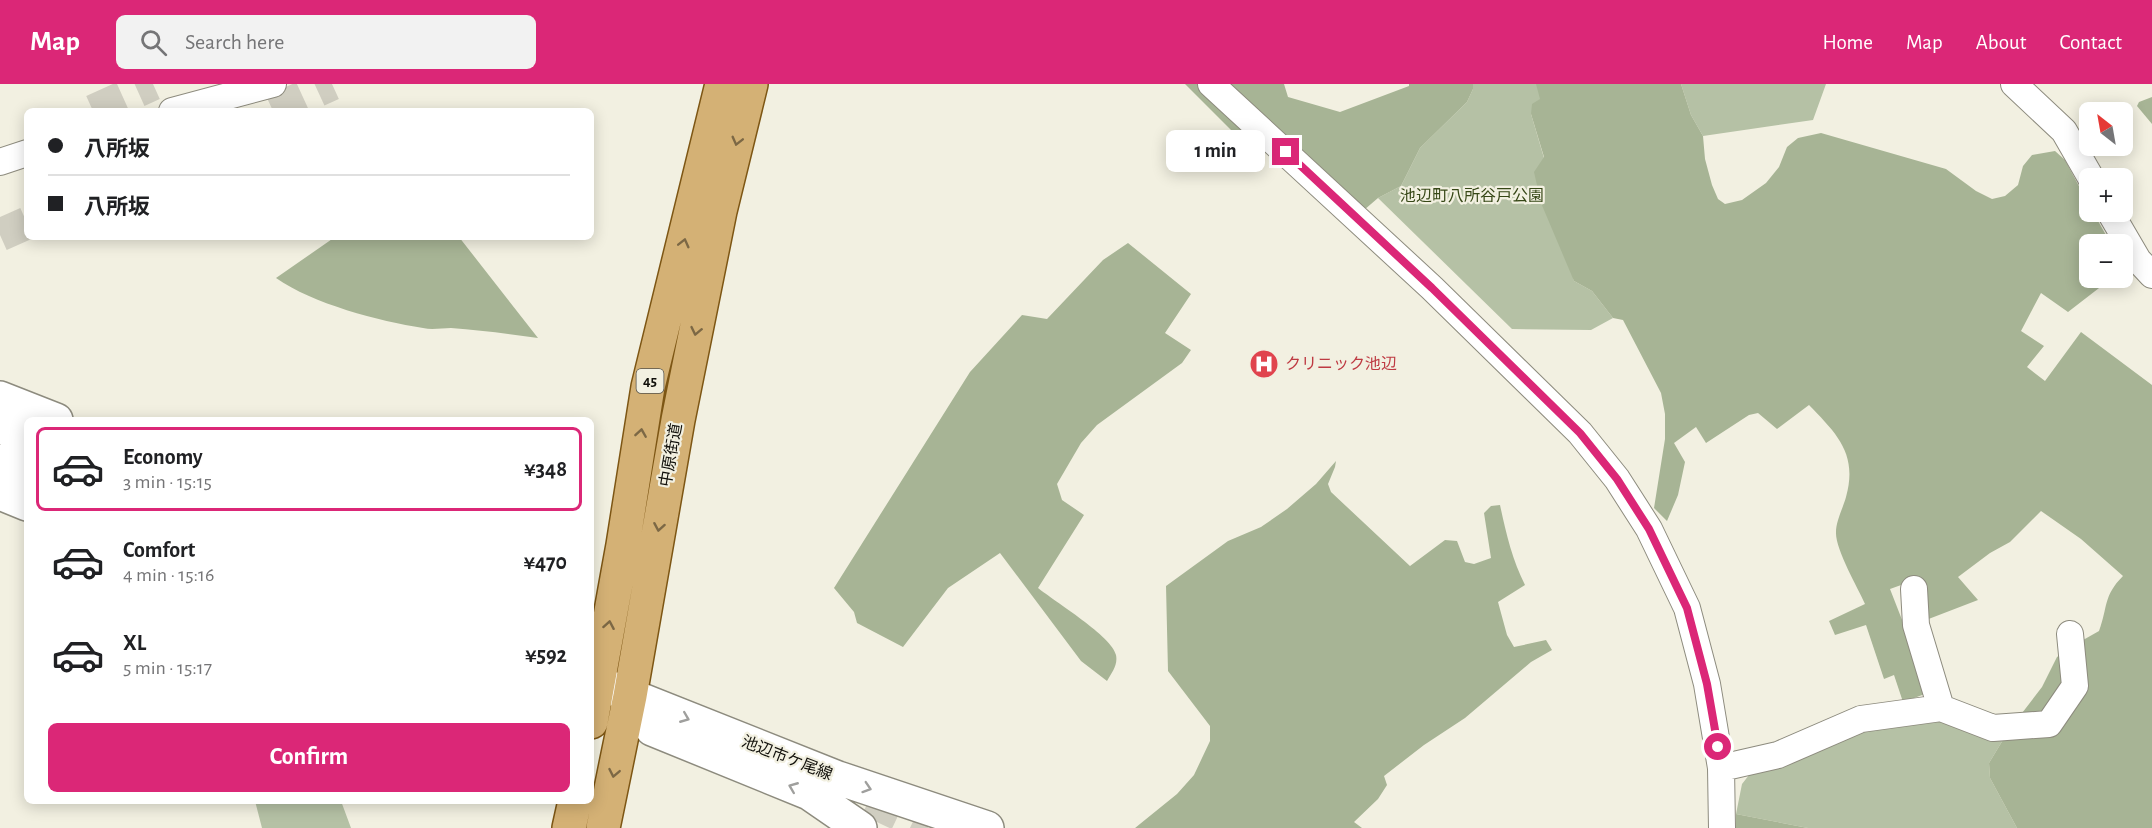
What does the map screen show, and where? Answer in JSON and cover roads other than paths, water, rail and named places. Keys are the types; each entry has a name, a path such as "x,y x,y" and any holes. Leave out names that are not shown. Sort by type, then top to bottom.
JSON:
{"main road":[{"name":"中原街道","path":"594,694 648,387 722,84"},
{"name":"中原街道","path":"603,828 628,707 678,420 720,211 751,84"},
{"path":"569,828 574,804"}],"street":[{"path":"183,108 273,84"},
{"path":"1211,84 1432,288 1580,433 1617,479 1649,529 1687,608 1707,684 1721,768 1722,828"},
{"path":"2014,84 2064,131 2085,168"},
{"path":"0,162 24,154"},
{"path":"2116,222 2138,260 2152,275"},
{"path":"0,398 48,417"},
{"path":"0,426 24,437"},
{"path":"0,461 24,471"},
{"path":"0,493 24,503"},
{"path":"1914,589 1916,625 1941,708"},
{"path":"1721,768 1778,754 1861,719 1941,708 1993,728 2049,724 2075,686 2070,634"},
{"name":"池辺市ケ尾線","path":"594,700 628,707 987,828"},
{"name":"池辺市ケ尾線","path":"628,707 809,793 860,828"}],"tunnel":[{"path":"100,108 153,84"},
{"path":"280,108 332,84"},
{"path":"0,235 24,224"},
{"path":"869,800 928,828"}],"place":[{"name":"クリニック池辺","path":"1264,364"}],"park label":[{"name":"池辺町八所谷戸公園","path":"1472,196"}]}
